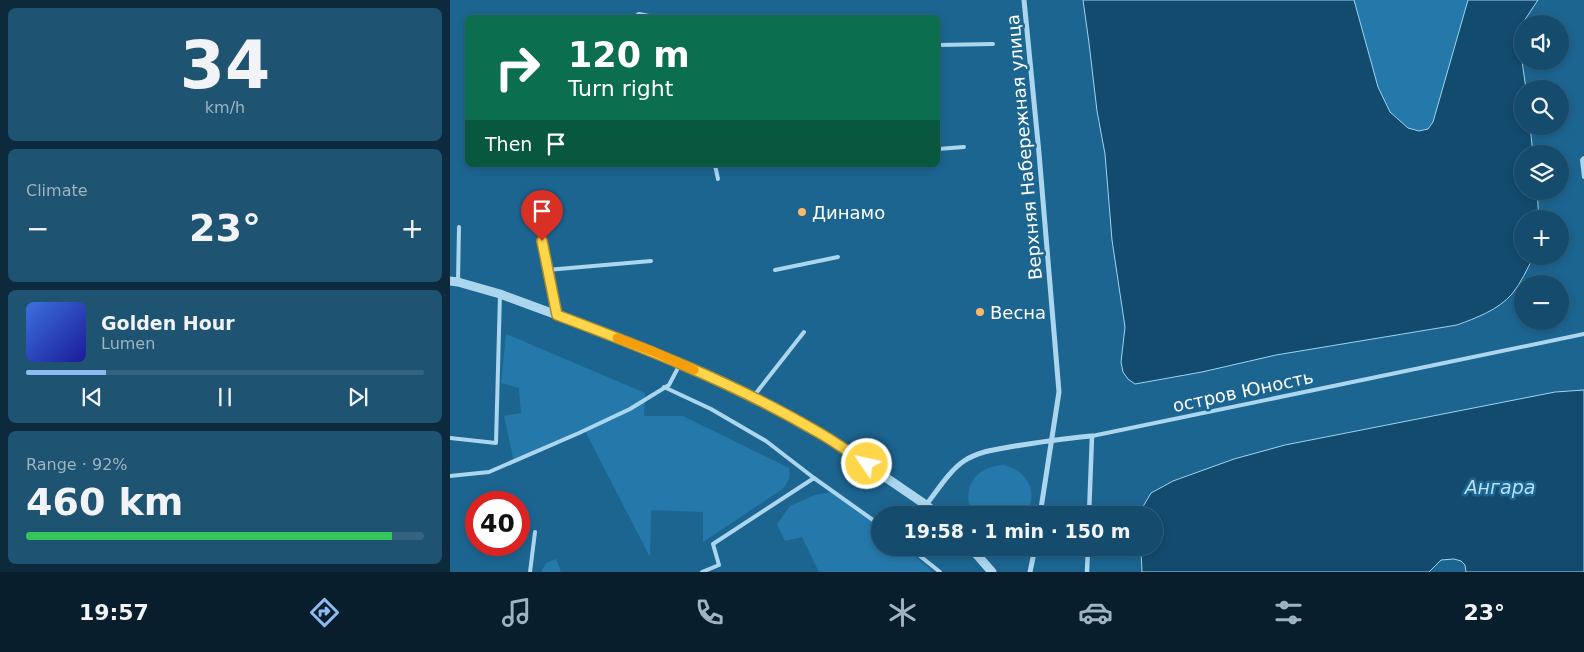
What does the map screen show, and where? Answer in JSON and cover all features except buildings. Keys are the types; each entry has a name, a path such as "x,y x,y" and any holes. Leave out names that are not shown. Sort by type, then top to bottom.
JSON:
{"street":[{"name":"Верхняя Набережная улица","path":"1024,0 1059,392 1041,506"},
{"path":"454,282 500,294 652,351 753,397 818,431 926,504"},
{"name":"остров Юность","path":"926,504 963,462 988,451 1051,440 1092,436"},
{"path":"1089,506 1092,436"},
{"path":"978,556 992,572"},
{"path":"1030,572 1033,556"},
{"path":"1087,572 1088,556"}],"lane":[{"path":"940,45 993,44"},
{"path":"940,149 964,147"},
{"path":"1584,158 1582,160 1584,177"},
{"path":"715,167 718,179"},
{"path":"454,282 459,227"},
{"path":"539,227 557,315"},
{"path":"776,270 838,257"},
{"path":"547,270 651,261"},
{"path":"450,438 496,443 500,294"},
{"path":"753,397 804,332"},
{"name":"остров Юность","path":"1092,436 1584,334"},
{"path":"450,476 489,472 579,434 630,409 669,384 680,363"},
{"path":"664,387 711,409 766,441 871,519"},
{"path":"702,572 719,565 713,544 814,478"},
{"path":"530,572 535,532"},
{"path":"920,556 940,572"}],"shaded area":[{"path":"1354,0 1468,0 1433,122 1428,129 1420,131 1408,128 1390,112 1378,87"},
{"path":"506,334 645,393 644,416 683,416 789,468 790,475 788,480 781,490 703,542 703,512 651,510 650,557 585,431 514,462 504,416 521,413 519,388 501,383"},
{"path":"1004,465 1013,468 1025,478 1031,491 1030,506 969,506 969,488 973,481 978,474 994,466"},
{"path":"832,492 844,498 871,520 871,556 914,556 934,572 819,572 802,537 785,541 777,524 790,506 815,495"},
{"path":"556,559 561,572 541,572 546,563"}],"water":[{"path":"1083,0 1354,0 1378,87 1390,112 1408,128 1419,131 1428,129 1433,122 1468,0 1538,0 1528,15 1514,15 1514,70 1523,70 1525,80 1514,80 1514,135 1531,135 1532,145 1514,145 1514,200 1538,200 1538,210 1514,210 1514,265 1529,265 1524,275 1514,275 1514,291 1500,305 1457,325 1276,355 1202,372 1135,384 1123,372 1121,362 1125,327 1112,240 1105,154 1097,111"},
{"name":"Ангара","path":"1584,390 1584,572 1466,572 1465,565 1461,561 1454,559 1441,560 1429,572 1142,572 1141,556 1163,556 1163,506 1143,506 1151,493 1173,481 1234,459 1285,445 1555,392"}],"slow traffic":[{"path":"617,338 694,370"}],"place":[{"name":"Динамо","path":"802,212"},
{"name":"Весна","path":"980,312"}],"route":[{"path":"542,241 557,315 652,351 753,397 818,431 867,464"}]}
